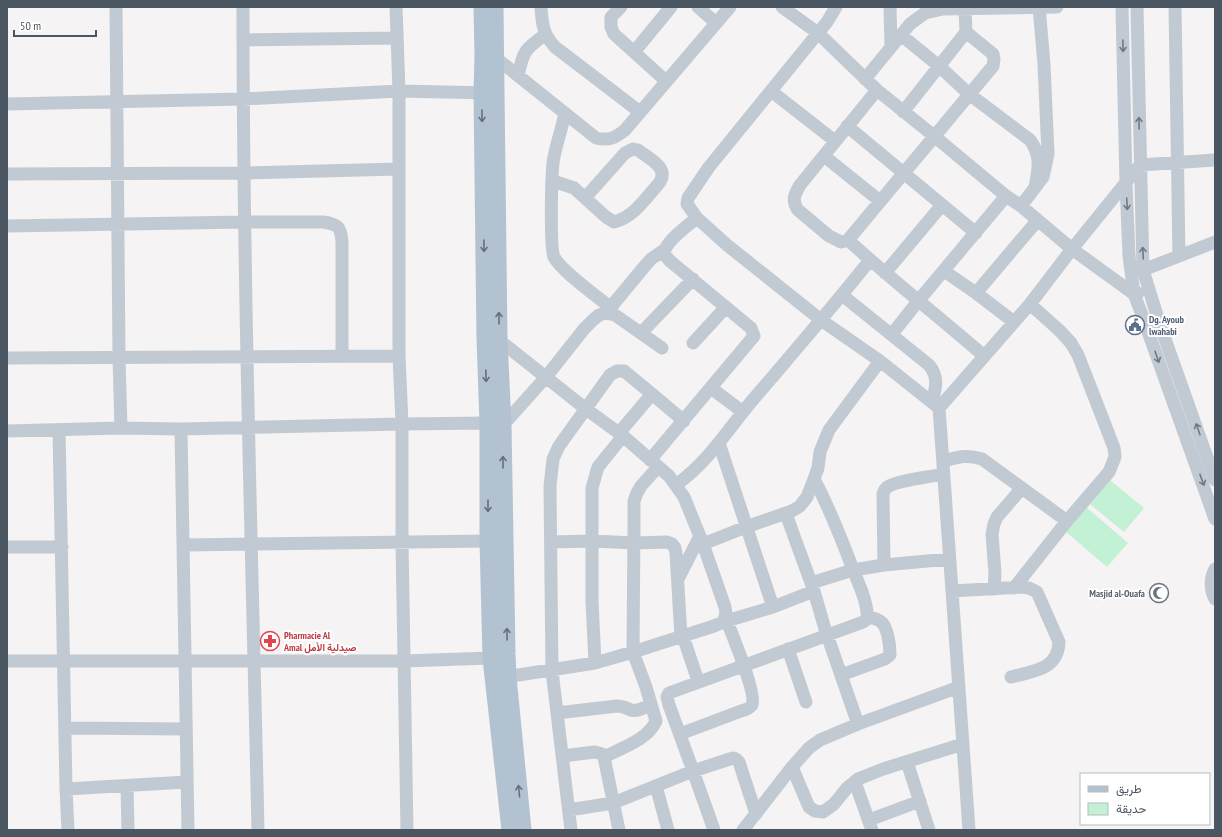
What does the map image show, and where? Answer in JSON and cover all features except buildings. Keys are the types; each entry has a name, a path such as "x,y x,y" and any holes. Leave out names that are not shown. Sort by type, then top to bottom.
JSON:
{"main road":[{"path":"482,7 489,57"},
{"path":"495,7 489,57 492,339 499,656 510,830"},
{"path":"495,424 488,541 499,656"},
{"path":"500,678 523,830"}],"street":[{"path":"116,7 121,428"},
{"path":"243,7 242,99 246,357 252,544 258,830"},
{"path":"396,7 399,91 399,356 402,424 402,542 407,830"},
{"path":"541,7 542,23 548,39 555,47 640,112"},
{"path":"621,7 611,18 611,27 614,34 666,81"},
{"path":"634,52 671,7"},
{"path":"698,7 716,23"},
{"path":"489,57 518,76 596,138 608,140 613,139 625,130 730,7"},
{"path":"782,7 818,33 877,90 1006,196 1021,206 1072,249 1134,294"},
{"path":"836,7 827,22 709,167 688,198 687,204 697,218 727,245 820,320 880,361 935,405"},
{"path":"890,7 891,47"},
{"path":"865,79 910,24 932,8 1057,7"},
{"path":"1122,7 1126,183 1130,256 1134,294 1215,519"},
{"path":"1137,7 1143,270 1148,290 1215,480"},
{"path":"1175,7 1179,256"},
{"path":"903,112 966,32 965,8"},
{"path":"1021,206 1043,177 1048,154 1044,64 1039,8"},
{"path":"877,90 800,185 794,197 798,210 833,238 841,242 848,240 993,66 993,54 966,32"},
{"path":"518,76 522,56 526,50 546,34"},
{"path":"901,35 939,66 969,94 1030,140 1036,148 1038,162 1035,188"},
{"path":"243,40 397,38"},
{"path":"7,104 242,99 399,91 489,93"},
{"path":"771,91 835,142"},
{"path":"565,113 554,158 552,246 554,257 561,267 608,310 662,348"},
{"path":"848,126 976,233"},
{"path":"553,182 574,188 606,218 614,222 623,220 635,211 660,182 663,177 662,171 659,166 638,150 628,151 585,198"},
{"path":"824,156 880,201"},
{"path":"935,405 984,356 1030,304 1140,165 1215,160"},
{"path":"7,174 244,173 399,169"},
{"path":"892,334 918,300 1006,196"},
{"path":"885,273 942,205"},
{"path":"7,431 121,428 181,429 248,426 495,424 546,377 584,329 599,315 608,310 651,259 664,250 678,234 697,218"},
{"path":"976,293 1037,221"},
{"path":"7,226 245,222 331,223 338,226 342,236 342,356"},
{"path":"848,240 984,356"},
{"path":"1143,270 1215,242"},
{"path":"604,757 634,742 654,726 656,721 633,652 634,501 640,486 654,463 684,421 754,336 751,328 666,257 664,250"},
{"path":"676,485 690,475 702,463 870,260"},
{"path":"944,271 1014,322"},
{"path":"641,333 693,279"},
{"path":"1134,294 1148,290"},
{"path":"842,295 929,365 933,370 937,386 935,405 943,468 968,830"},
{"path":"1014,588 1067,521 1109,472 1114,461 1115,451 1078,355 1071,343 1060,331 1030,304"},
{"path":"693,343 726,307"},
{"path":"492,339 546,377 586,410 621,434 669,476 689,508 725,607 725,621 743,665 752,702 751,706 741,711 680,734"},
{"path":"7,358 399,356"},
{"path":"678,581 701,540 786,514 796,509 804,502 818,468 820,452 829,430 880,361"},
{"path":"571,830 552,671 552,542 550,486 553,459 559,446 610,375 617,371 626,373 684,421"},
{"path":"710,388 743,412"},
{"path":"595,663 592,601 592,488 598,467 652,394"},
{"path":"181,429 188,830"},
{"path":"59,430 64,728 68,830"},
{"path":"719,443 773,607"},
{"path":"884,565 883,494 885,489 891,485 943,468 962,456 971,456 982,459 1067,521"},
{"path":"714,830 669,705 668,695 698,681 863,622 867,617 865,603 828,504 814,479"},
{"path":"994,589 995,573 992,534 994,524 1022,488"},
{"path":"786,514 813,587 827,635 858,724"},
{"path":"183,545 488,541"},
{"path":"552,542 667,542 672,544 676,553 682,637 698,681"},
{"path":"7,547 62,547"},
{"path":"500,678 595,663 633,652 682,637 725,621 773,607 813,587 853,570 884,565 949,559"},
{"path":"1215,569 1211,583 1215,599"},
{"path":"952,590 1029,588 1037,592 1059,642 1056,658 1044,668 1011,677"},
{"path":"841,675 885,659 890,655 886,629 883,624 879,620 867,617"},
{"path":"788,649 806,702"},
{"path":"7,661 404,661 499,656"},
{"path":"743,830 792,768 810,748 820,740 858,724 959,687"},
{"path":"557,712 617,706 623,706 632,710 651,705"},
{"path":"64,728 186,729"},
{"path":"792,768 809,807 819,813 828,809 847,788 855,782 883,769 963,744"},
{"path":"562,756 595,752 602,754 604,757 619,830"},
{"path":"569,810 614,803 729,758 736,759 739,762 756,814"},
{"path":"907,762 929,830"},
{"path":"66,789 187,782"},
{"path":"855,782 870,825 920,801"},
{"path":"127,786 128,830"},
{"path":"656,786 668,830"}],"green space":[{"path":"1110,480 1144,508 1124,532 1090,504"},
{"path":"1086,507 1128,543 1107,567 1065,531"}],"place":[{"name":"Dg. Ayoub lwahabi","path":"1135,325"},
{"name":"Masjid al-Ouafa","path":"1159,593"},
{"name":"Pharmacie Al Amal صيدلية الأمل","path":"270,641"}]}
